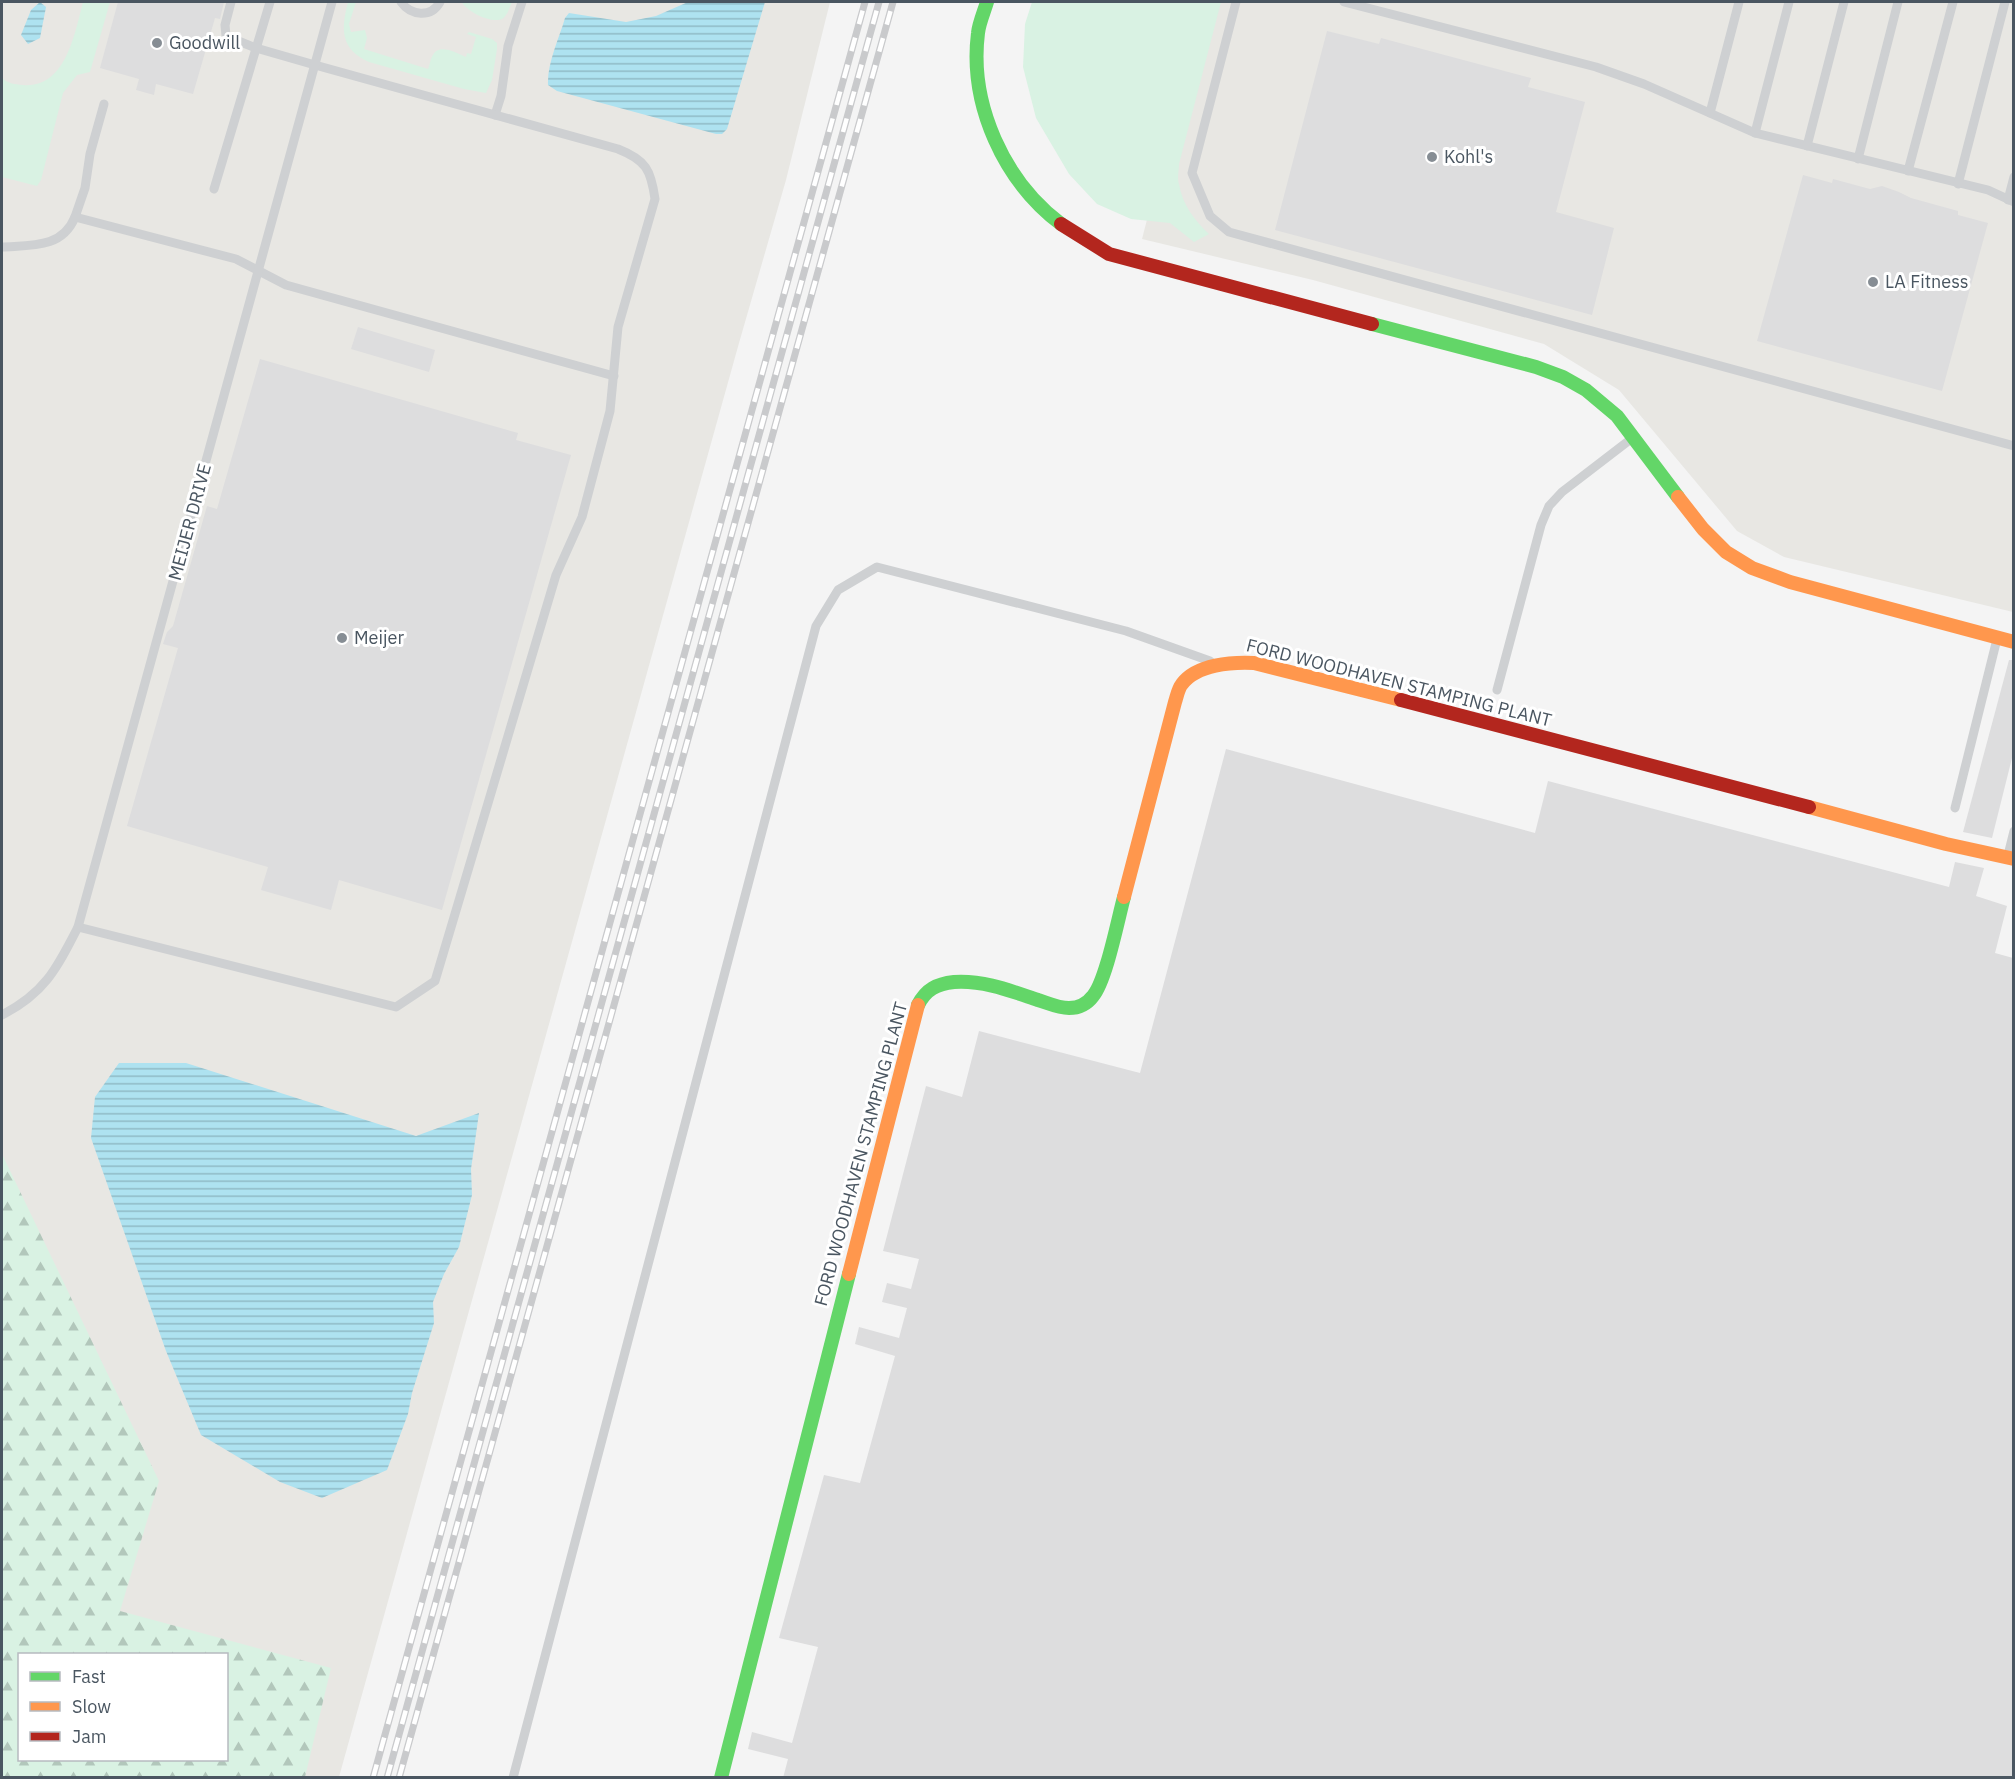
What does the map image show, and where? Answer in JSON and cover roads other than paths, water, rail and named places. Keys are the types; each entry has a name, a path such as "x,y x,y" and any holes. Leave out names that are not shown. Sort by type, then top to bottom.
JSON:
{"street":[{"path":"987,2 978,32 978,78 991,134 1019,182 1047,213 1076,236 1109,254 1536,367 1563,377 1586,390 1617,416 1703,530 1726,552 1752,568 1790,582 2013,642"},
{"name":"FORD WOODHAVEN STAMPING PLANT","path":"721,1778 920,999 928,989 942,983 962,981 984,982 1058,1007 1078,1007 1093,997 1100,987 1174,702 1182,684 1187,680 1220,664 1254,663 2010,858"}],"lane":[{"path":"78,927 396,1007 435,981 555,575 582,517 610,411 618,327 655,199 652,177 637,157 629,153 256,48 226,36 225,26 231,2"},
{"path":"214,189 270,2"},
{"name":"MEIJER DRIVE","path":"2,1015 20,1006 41,988 57,968 78,927 332,2"},
{"path":"401,2 405,8 414,13 428,14 440,2"},
{"path":"495,115 501,96 508,46 522,2"},
{"path":"1236,2 1192,173 1210,216 1229,232 2013,446"},
{"path":"1344,2 1596,67 1644,84 1755,133 1988,190 2011,201 2013,177"},
{"path":"1710,113 1739,2"},
{"path":"1755,133 1789,2"},
{"path":"1807,146 1845,2"},
{"path":"1858,159 1898,2"},
{"path":"1908,171 1953,2"},
{"path":"1958,184 2005,2"},
{"path":"2,247 42,244 60,238 72,226 85,188 90,154 104,104"},
{"path":"75,217 236,259 286,285 614,376"},
{"path":"1497,690 1541,525 1549,507 1562,492 1634,438"},
{"path":"513,1778 816,626 838,590 877,567 1126,631 1220,664"},
{"path":"1955,808 1997,638"},
{"path":"2010,858 2013,831"}],"water":[{"path":"40,2 46,7 40,38 28,44 21,35 31,10"},
{"path":"688,2 765,2 727,129 722,134 557,91 548,85 551,60 565,18 569,13 626,22 656,16"},
{"path":"119,1063 186,1063 416,1136 479,1113 471,1169 472,1195 459,1247 444,1274 433,1302 434,1323 412,1393 408,1414 387,1470 322,1498 280,1482 201,1435 166,1351 91,1138 95,1097"}],"railway":[{"path":"373,1778 865,2"},
{"path":"387,1778 879,2"},
{"path":"399,1778 893,2"}],"place":[{"name":"Goodwill","path":"157,43"},
{"name":"Kohl's","path":"1432,157"},
{"name":"LA Fitness","path":"1873,282"},
{"name":"Meijer","path":"342,638"}]}
